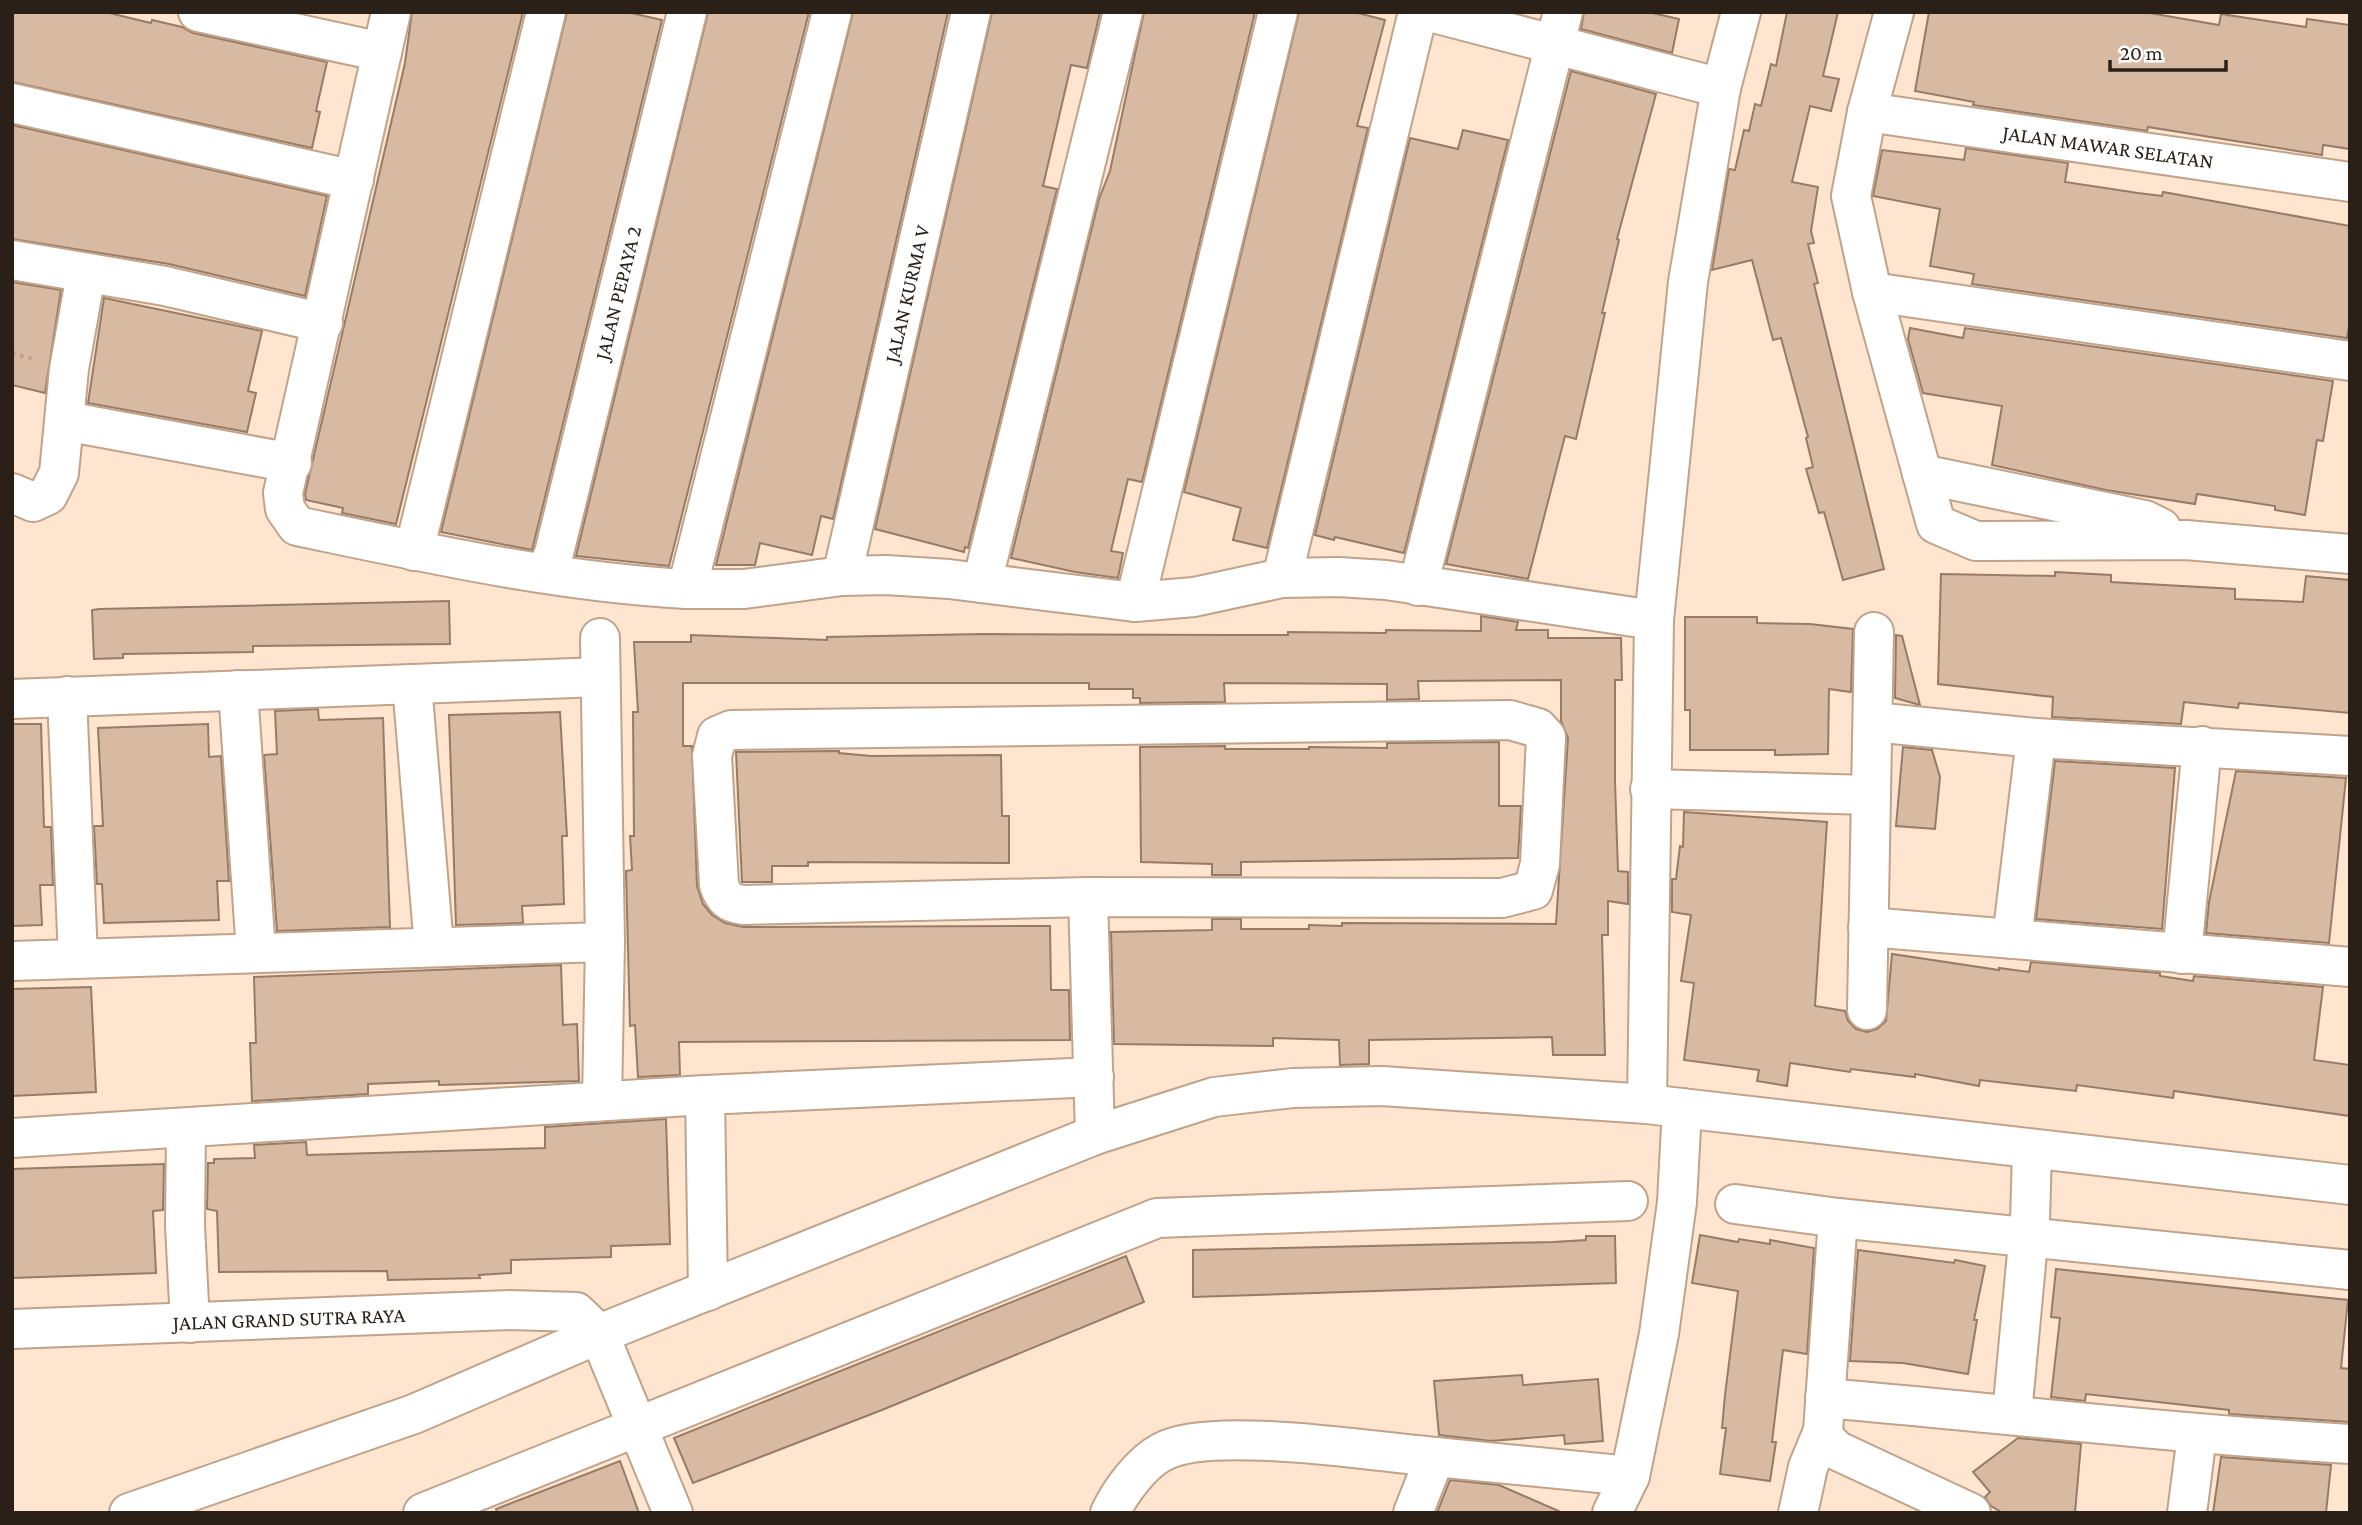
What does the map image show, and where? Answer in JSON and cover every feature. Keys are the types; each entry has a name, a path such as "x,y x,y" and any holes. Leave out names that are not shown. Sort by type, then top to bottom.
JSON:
{"street":[{"path":"198,12 382,52"},
{"path":"391,12 283,494 285,509 297,526 414,551 582,580 687,589 744,589 842,576 886,575 982,583 1135,602 1194,597 1282,578 1385,580 1654,621"},
{"path":"414,551 546,12"},
{"name":"JALAN PEPAYA 2","path":"546,573 554,553 687,12"},
{"path":"687,589 832,12"},
{"name":"JALAN KURMA V","path":"842,576 971,12"},
{"path":"982,583 1123,12"},
{"path":"1135,602 1278,12"},
{"path":"1282,578 1418,12"},
{"path":"1430,12 1559,28 1721,89"},
{"path":"1612,1513 1630,1476 1659,1334 1677,1202 1650,789 1654,621 1688,282 1721,89 1741,12"},
{"path":"1894,12 1867,112 1851,197 1872,292 1936,524 1976,541 2186,540 2350,554"},
{"path":"1418,586 1559,28"},
{"path":"12,103 354,180"},
{"name":"JALAN MAWAR SELATAN","path":"1867,112 2350,182"},
{"path":"12,260 165,286 323,323"},
{"path":"12,493 33,502 48,495 59,473 69,369 86,274"},
{"path":"1872,292 2350,361"},
{"path":"65,421 292,463"},
{"path":"1922,474 2145,520 2186,540"},
{"path":"1867,1010 1874,632"},
{"path":"600,638 605,942 602,1101"},
{"path":"12,699 600,677"},
{"path":"412,684 434,947"},
{"path":"238,690 256,952"},
{"path":"67,696 78,958"},
{"path":"1510,720 1538,728 1546,737 1540,864 1533,890 1523,894 1502,898 1088,897 731,903 723,897 719,885 712,756 717,736 731,730 1510,720"},
{"path":"1873,722 2036,738 2350,756"},
{"path":"2012,939 2036,738"},
{"path":"2182,954 2202,746"},
{"path":"1650,789 1871,795"},
{"path":"1088,897 1096,1135"},
{"path":"1868,927 2350,967"},
{"path":"12,961 605,942"},
{"path":"12,1138 705,1095 1094,1077"},
{"path":"129,1513 414,1414 601,1340 708,1291 1096,1135 1214,1097 1293,1088 1382,1086 1670,1112 2032,1157 2350,1185"},
{"path":"705,1095 708,1291"},
{"path":"186,1128 185,1226 190,1323"},
{"path":"2012,1414 2029,1230 2032,1157"},
{"path":"423,1513 636,1420 1157,1218 1628,1201"},
{"path":"1735,1204 1838,1218 2029,1230 2350,1270"},
{"path":"1838,1218 1824,1414 1828,1442 1838,1451 1971,1513"},
{"name":"JALAN GRAND SUTRA RAYA","path":"12,1329 565,1309 583,1316 601,1340"},
{"path":"601,1340 673,1513"},
{"path":"1824,1414 2012,1414 2197,1435 2350,1444"},
{"path":"1798,1513 1824,1414"},
{"path":"2187,1513 2197,1435"},
{"path":"1110,1513 1139,1471 1154,1458 1163,1451 1192,1443 1238,1440 1630,1476"},
{"path":"1413,1513 1435,1457"}],"building":[{"path":"12,12 105,12 151,23 152,20 182,27 193,33 327,62 316,111 320,112 312,148 12,82"},
{"path":"412,12 523,12 396,524 342,513 343,508 306,500 305,494 405,63"},
{"path":"567,12 627,12 662,20 532,550 441,532"},
{"path":"708,12 809,12 669,566 576,556"},
{"path":"853,12 948,12 833,519 821,516 812,555 760,543 755,565 716,565"},
{"path":"992,12 1100,12 1087,68 1071,65 1043,186 1057,189 968,548 965,547 964,552 875,529"},
{"path":"1144,12 1255,12 1142,482 1128,479 1111,551 1123,553 1118,578 1011,558 1099,199 1110,171"},
{"path":"1299,12 1354,12 1385,20 1357,126 1368,128 1267,548 1233,540 1241,508 1184,492"},
{"path":"1584,12 1648,12 1679,19 1672,53 1581,29"},
{"path":"1787,12 1838,12 1823,76 1839,79 1831,111 1810,106 1792,182 1818,187 1811,231 1814,243 1808,244 1818,283 1814,284 1884,569 1843,580 1824,512 1819,513 1806,469 1813,467 1806,438 1808,437 1781,338 1773,340 1752,260 1712,270 1729,169 1735,170 1744,130 1749,131 1755,104 1761,106 1771,64 1776,66"},
{"path":"1929,12 2144,12 2219,25 2221,14 2306,27 2307,19 2350,25 2350,149 2323,145 2322,155 2148,127 2147,131 1973,105 1974,102 1915,91"},
{"path":"1571,71 1656,94 1617,239 1619,240 1602,313 1605,313 1576,439 1565,436 1528,579 1446,564"},
{"path":"12,125 327,196 305,296 169,264 12,239"},
{"path":"1463,130 1508,140 1404,553 1315,535 1410,138 1458,149"},
{"path":"1966,148 2068,163 2065,182 2162,196 2163,192 2350,226 2350,320 2347,338 1972,284 1974,274 1930,266 1940,209 1873,196 1882,150 1964,160"},
{"path":"12,282 61,290 45,393 12,385"},
{"path":"104,298 262,331 248,391 256,393 247,432 88,403"},
{"path":"1910,328 1963,338 1965,328 2333,381 2323,441 2317,440 2305,515 2275,510 2275,506 2197,494 2195,504 2106,490 1992,465 2002,406 1923,393 1908,339"},
{"path":"2055,572 2111,575 2111,582 2235,589 2235,599 2303,602 2306,576 2350,580 2350,713 2239,703 2238,708 2184,702 2181,724 2052,717 2053,697 1938,684 1941,574 2055,576"},
{"path":"449,601 450,644 253,646 253,652 123,654 123,658 94,659 92,610"},
{"path":"1481,616 1518,622 1516,630 1548,630 1548,638 1621,638 1622,680 1615,680 1615,781 1618,871 1628,872 1628,904 1608,901 1608,935 1602,935 1605,1055 1553,1055 1552,1037 1369,1040 1369,1064 1340,1065 1339,1040 1273,1038 1273,1046 1114,1044 1111,932 1212,930 1212,919 1241,919 1241,929 1309,929 1309,925 1342,926 1342,923 1556,924 1568,738 1561,721 1561,680 1418,681 1419,699 1387,700 1387,684 1224,683 1225,702 1140,703 1140,698 1133,698 1133,689 1089,689 1089,683 683,683 683,746 692,746 697,886 703,904 712,915 725,923 743,927 1050,926 1051,990 1069,990 1070,1040 679,1042 680,1075 638,1077 635,1025 630,1026 626,871 632,870 630,836 634,836 633,712 638,712 634,642 691,642 691,635 827,640 827,637 983,634 1288,635 1288,632 1481,631"},
{"path":"1685,617 1757,617 1757,623 1810,624 1853,629 1851,692 1829,689 1828,754 1775,755 1775,750 1690,750 1690,710 1685,710"},
{"path":"1896,635 1902,636 1920,705 1895,698"},
{"path":"318,709 319,720 383,718 390,927 277,931 264,755 277,754 275,711"},
{"path":"560,712 567,836 562,836 564,904 522,906 523,923 456,925 449,715"},
{"path":"12,724 41,724 44,827 51,827 53,885 40,885 42,925 12,926"},
{"path":"208,724 209,757 221,756 229,881 217,881 219,920 104,923 102,884 97,884 94,826 103,826 98,728"},
{"path":"1499,742 1499,806 1521,806 1518,858 1241,862 1241,875 1212,875 1212,864 1141,862 1140,747 1387,748 1387,743"},
{"path":"1903,747 1932,750 1940,777 1935,829 1896,826"},
{"path":"839,751 871,756 1001,755 1002,816 1009,816 1009,863 808,862 808,866 772,866 772,882 742,882 736,752"},
{"path":"2055,761 2175,768 2162,929 2036,919"},
{"path":"2236,771 2346,778 2329,943 2206,933 2209,902"},
{"path":"1684,812 1827,822 1815,1006 1845,1011 1848,1021 1856,1029 1867,1032 1877,1029 1886,1021 1892,954 1999,970 2029,972 2031,962 2160,973 2160,976 2193,981 2194,976 2323,987 2314,1060 2350,1065 2350,1116 2174,1091 2173,1098 2077,1085 2076,1091 1980,1080 1979,1086 1915,1074 1915,1077 1851,1069 1850,1072 1790,1063 1787,1086 1757,1081 1759,1070 1684,1060 1694,983 1681,981 1691,915 1672,912 1672,879 1676,879 1680,846 1683,847"},
{"path":"561,965 563,1025 577,1024 579,1081 368,1084 368,1094 252,1101 250,1043 256,1043 254,977"},
{"path":"91,987 96,1092 12,1096 12,989"},
{"path":"666,1119 670,1244 611,1246 611,1257 511,1260 511,1273 479,1275 480,1278 388,1280 387,1271 219,1272 217,1211 207,1209 208,1163 214,1163 214,1159 255,1158 254,1145 306,1142 307,1155 545,1148 545,1127"},
{"path":"164,1164 163,1210 153,1211 156,1273 12,1278 12,1169"},
{"path":"1700,1235 1738,1242 1739,1239 1770,1244 1770,1240 1814,1248 1807,1354 1783,1350 1772,1442 1776,1442 1770,1481 1720,1474 1726,1428 1722,1428 1725,1395 1738,1291 1692,1283"},
{"path":"1586,1236 1615,1236 1616,1283 1193,1297 1193,1250 1553,1242 1586,1240"},
{"path":"1858,1250 1954,1263 1955,1260 1985,1266 1974,1320 1977,1320 1968,1374 1903,1363 1850,1361"},
{"path":"1126,1256 1144,1302 882,1410 693,1483 674,1438"},
{"path":"2056,1269 2348,1300 2341,1368 2350,1369 2350,1422 2229,1414 2229,1410 2086,1394 2085,1401 2051,1397 2060,1318 2051,1317"},
{"path":"1522,1375 1523,1385 1598,1379 1603,1441 1565,1444 1564,1435 1491,1441 1439,1435 1434,1381"},
{"path":"2018,1438 2081,1444 2075,1513 2003,1513 1991,1506 1985,1497 1990,1492 1973,1472"},
{"path":"2221,1457 2331,1465 2326,1513 2213,1513"},
{"path":"620,1461 639,1513 497,1513 496,1509"},
{"path":"1450,1480 1499,1485 1563,1513 1437,1513"}]}
